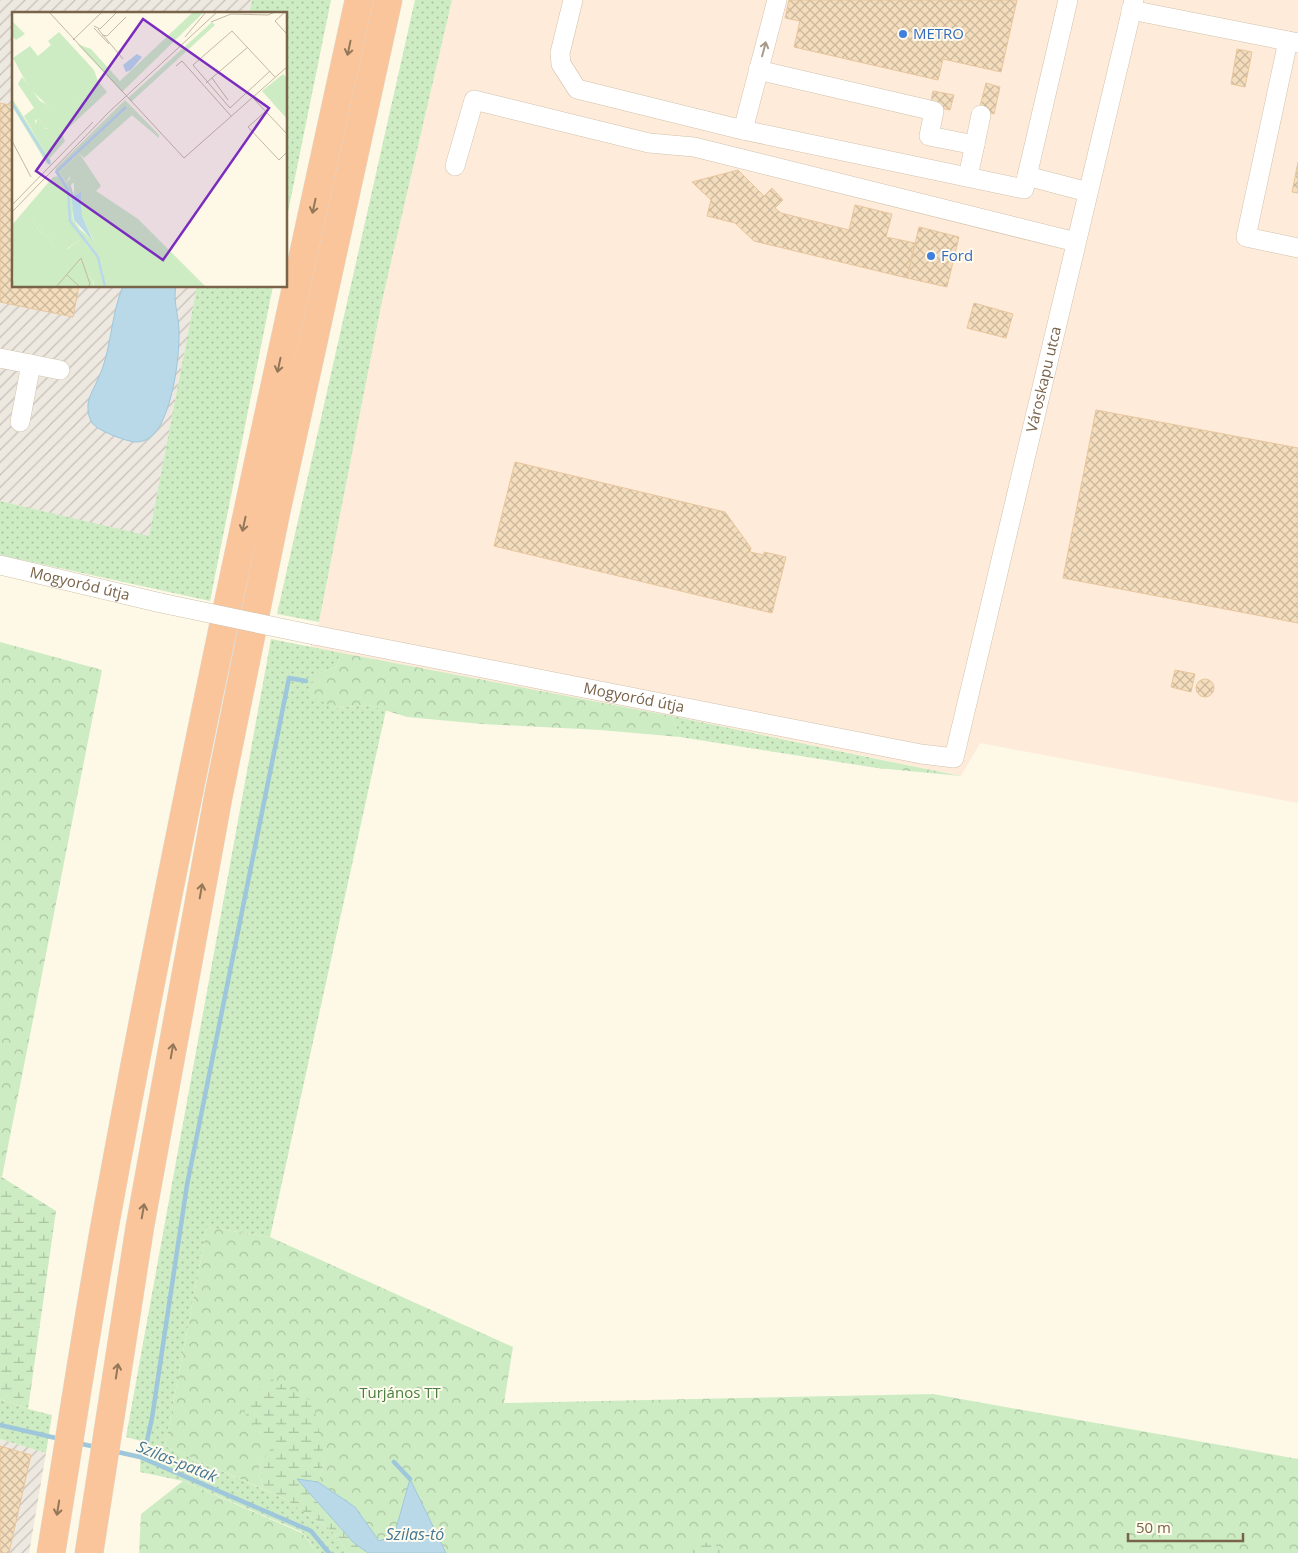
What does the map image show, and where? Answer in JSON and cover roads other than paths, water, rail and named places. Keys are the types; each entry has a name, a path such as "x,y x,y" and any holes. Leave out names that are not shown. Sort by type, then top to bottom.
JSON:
{"highway":[{"path":"51,1553 108,1209 188,794 248,508 359,0"},
{"path":"89,1553 140,1226 218,798 276,512 388,0"}],"street":[{"path":"574,0 560,53 561,64 576,89 743,130 1024,189 1068,0"},
{"path":"743,130 777,0"},
{"path":"1132,5 1293,42 1246,236 1298,248"},
{"name":"Városkapu utca","path":"954,758 1132,5"},
{"path":"758,70 934,111 929,136 975,145"},
{"path":"455,166 474,100 649,143 694,147 1076,242"},
{"path":"968,177 981,115"},
{"path":"1027,176 1088,192"},
{"path":"0,358 60,370"},
{"path":"20,422 32,364"},
{"name":"Mogyoród útja","path":"0,565 161,603 314,635 911,752 954,758"}],"water":[{"path":"122,288 176,288 179,339 173,390 166,414 159,427 149,438 138,442 121,439 96,427 89,417 88,411 89,398 106,358"},
{"name":"Szilas-tó","path":"297,1479 318,1482 355,1507 379,1541 394,1536 410,1479 446,1553 368,1553 353,1542"}],"waterway":[{"path":"140,1457 145,1450 152,1418 187,1185 289,678 306,681"},
{"name":"Szilas-patak","path":"0,1425 60,1439"},
{"name":"Szilas-patak","path":"77,1443 96,1447"},
{"name":"Szilas-patak","path":"113,1451 140,1457 311,1531 329,1553"},
{"path":"394,1462 410,1479"}],"place":[{"name":"METRO","path":"903,34"},
{"name":"Ford","path":"931,256"}],"park label":[{"name":"Turjános TT","path":"400,1393"}]}
